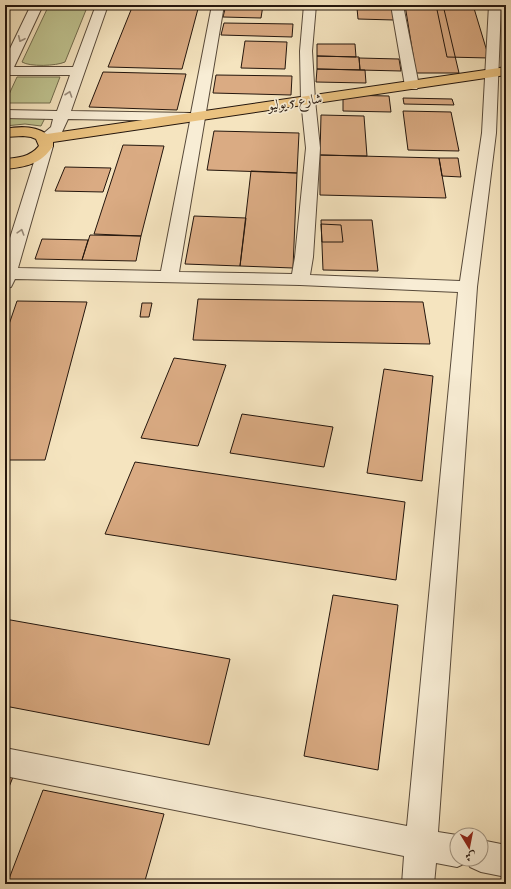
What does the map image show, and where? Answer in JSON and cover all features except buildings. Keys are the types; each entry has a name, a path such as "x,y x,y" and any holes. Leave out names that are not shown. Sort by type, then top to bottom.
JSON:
{"main road":[{"name":"شارع 5 يوليو","path":"45,143 85,132 412,86 498,72"},
{"path":"5,133 20,131 30,132 38,135 45,143 43,152 37,157 22,162 5,164"}],"street":[{"path":"37,5 5,72 78,71"},
{"path":"102,5 57,129 45,143 6,277 169,276 468,287"},
{"path":"169,276 218,5"},
{"path":"300,280 304,257 313,148 308,100 306,51 310,5"},
{"path":"397,5 412,86"},
{"path":"418,884 468,287 495,134 499,10"},
{"path":"5,114 198,116"},
{"path":"5,762 449,848"},
{"path":"489,858 506,861"}],"green space":[{"path":"49,5 88,5 65,62 43,65 26,64 22,62"},
{"path":"17,77 60,77 50,103 5,103"},
{"path":"5,118 45,118 41,126 25,124 5,126"}]}
